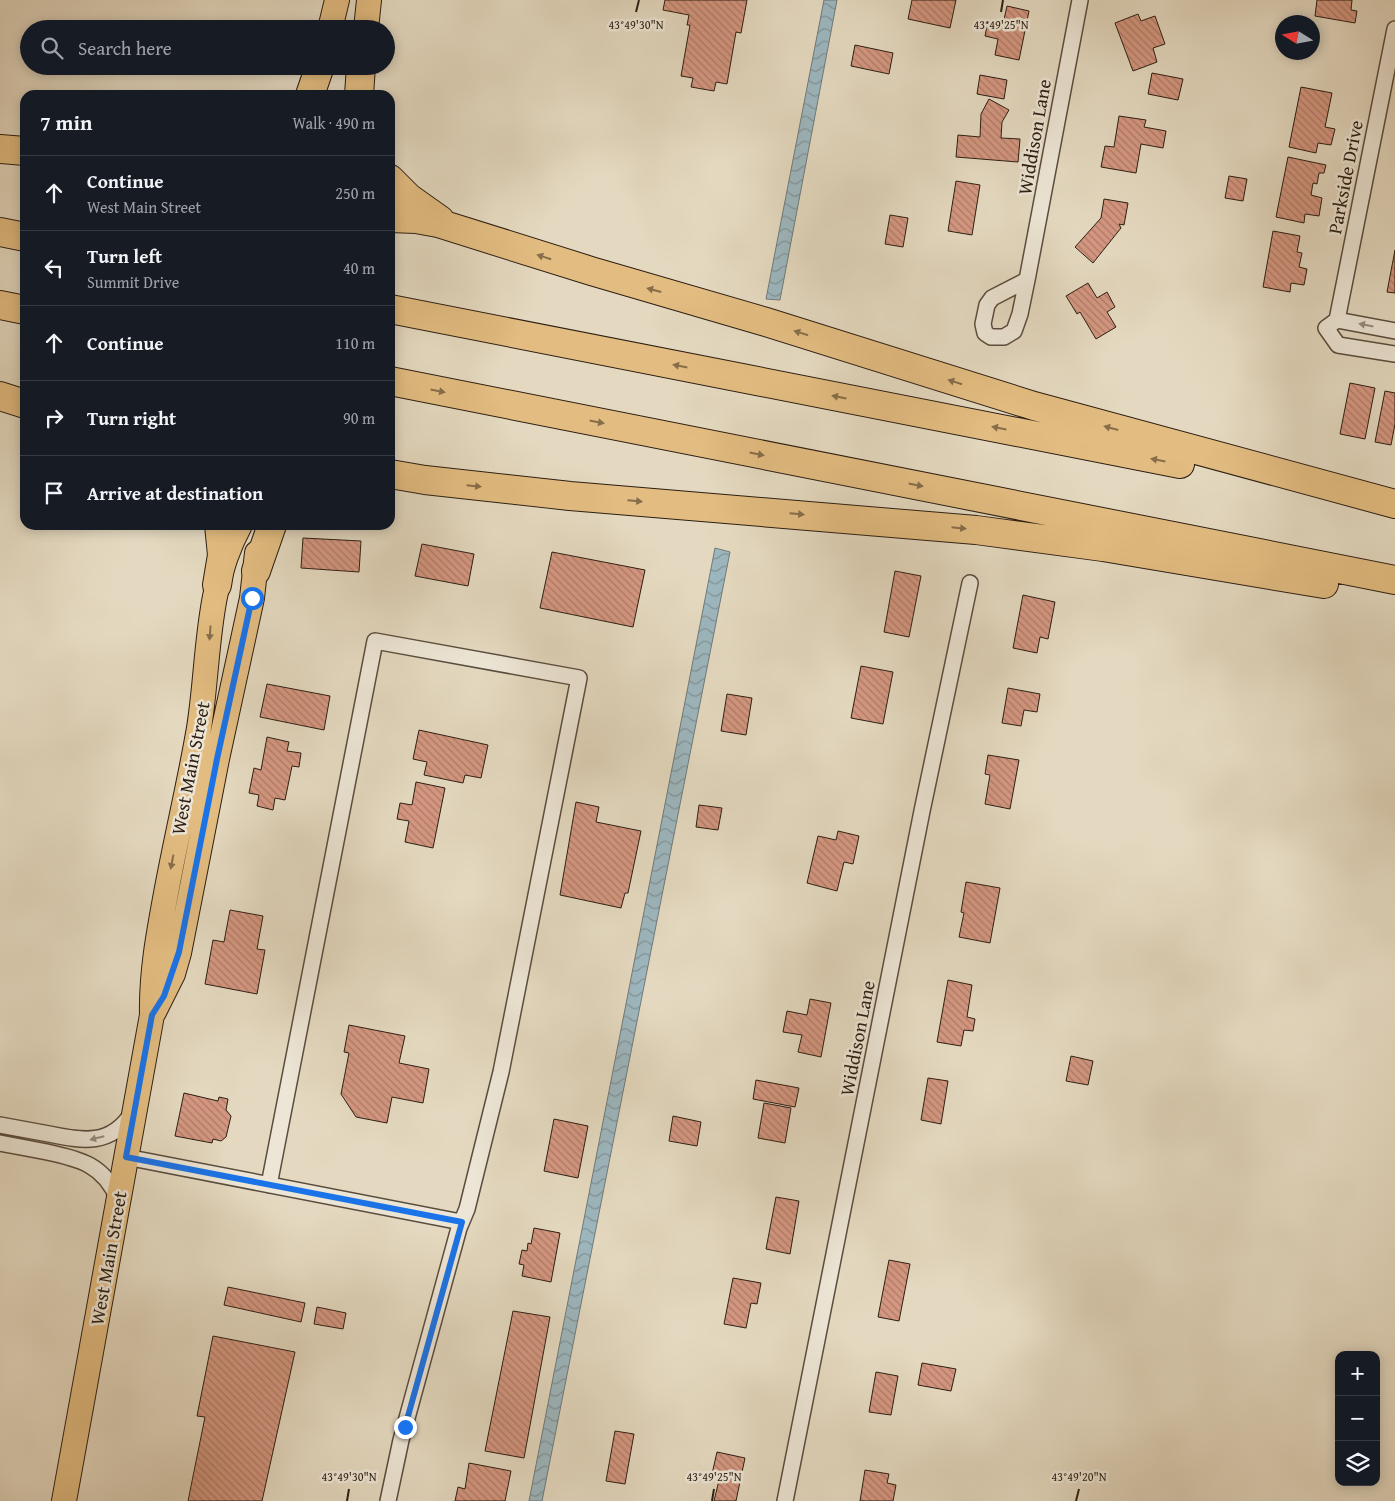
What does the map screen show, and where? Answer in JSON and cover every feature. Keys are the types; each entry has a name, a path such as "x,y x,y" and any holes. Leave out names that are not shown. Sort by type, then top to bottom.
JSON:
{"highway":[{"path":"312,90 317,75"},
{"path":"359,90 360,75"},
{"path":"0,149 20,151"},
{"path":"395,184 424,211 459,230"},
{"path":"395,218 416,219 438,223 591,271 766,322 1034,406 1395,505"},
{"path":"0,232 20,236"},
{"path":"0,305 20,309"},
{"path":"395,310 1395,505"},
{"path":"395,382 1395,580"},
{"path":"0,396 20,402"},
{"path":"395,475 425,480"},
{"path":"395,478 580,497 976,530 1103,547 1395,596"},
{"path":"216,585 222,555 220,530"},
{"path":"256,571 270,530"}],"main road":[{"path":"332,20 337,0"},
{"path":"367,20 369,0"},
{"path":"323,90 324,75"},
{"path":"354,90 359,75"},
{"name":"West Main Street","path":"64,1501 152,1015 155,952 198,730 208,662 212,607 216,585 238,530"},
{"name":"West Main Street","path":"152,1015 164,996 179,952 217,759 252,598 256,571 256,530"}],"street":[{"name":"Widdison Lane","path":"1027,280 1080,0"},
{"name":"Parkside Drive","path":"1331,324 1395,34"},
{"path":"1395,331 1331,324 1338,345 1395,354"},
{"name":"Widdison Lane","path":"785,1501 924,802 970,583"},
{"path":"269,1185 375,641 579,678 501,1072 467,1209 403,1434 388,1501"},
{"path":"0,1125 74,1139 91,1140 111,1134 120,1128 135,1110"},
{"path":"0,1143 72,1157 84,1162 102,1174 112,1186 118,1200"},
{"path":"126,1157 462,1222"}],"water":[{"path":"824,0 837,0 780,300 766,299"},
{"path":"715,548 730,552 542,1501 529,1501"}],"building":[{"path":"665,0 747,0 741,33 736,32 727,84 716,82 714,91 691,87 693,78 681,76 690,25 687,25 689,15 663,10"},
{"path":"912,0 956,0 950,28 908,19"},
{"path":"1317,0 1352,0 1351,10 1357,11 1355,23 1315,15"},
{"path":"1007,6 1029,11 1019,60 995,55 998,39 985,36 988,21 1003,24"},
{"path":"1138,14 1141,21 1155,16 1165,44 1153,48 1157,62 1133,71 1115,23"},
{"path":"855,45 893,53 889,74 851,66"},
{"path":"1152,73 1183,79 1178,100 1148,94"},
{"path":"980,75 1007,80 1004,99 977,94"},
{"path":"1301,87 1332,93 1325,127 1335,129 1331,145 1318,143 1316,153 1289,147"},
{"path":"989,99 1009,110 1002,122 1001,138 1020,139 1018,162 956,157 958,135 980,137 981,114"},
{"path":"1119,116 1146,120 1144,127 1166,131 1163,148 1141,144 1136,173 1101,167 1105,146 1114,147"},
{"path":"1288,157 1326,165 1324,173 1319,173 1317,184 1313,183 1311,195 1322,198 1319,216 1305,214 1304,223 1276,217"},
{"path":"1229,176 1247,179 1243,201 1225,198"},
{"path":"956,181 980,185 972,235 948,231"},
{"path":"1104,199 1128,203 1124,225 1119,224 1121,228 1093,263 1075,247 1101,218"},
{"path":"890,215 908,218 903,247 885,244"},
{"path":"1273,231 1300,236 1297,252 1302,253 1299,267 1307,269 1304,285 1291,283 1290,292 1263,287"},
{"path":"1395,250 1395,293 1387,292"},
{"path":"1088,283 1097,298 1107,292 1115,307 1107,312 1116,327 1096,339 1080,312 1077,314 1066,296"},
{"path":"1350,383 1375,388 1365,439 1340,434"},
{"path":"1385,391 1395,393 1395,424 1391,445 1375,442"},
{"path":"303,538 361,541 359,572 301,568"},
{"path":"422,544 474,554 468,586 415,576"},
{"path":"552,552 645,570 633,627 540,608"},
{"path":"895,571 921,576 909,637 884,632"},
{"path":"1023,595 1055,602 1048,639 1040,637 1037,653 1013,648"},
{"path":"861,666 893,672 883,724 851,718"},
{"path":"267,684 330,696 324,730 260,717"},
{"path":"1008,688 1040,694 1037,712 1024,710 1021,726 1002,723"},
{"path":"727,694 752,698 746,735 721,731"},
{"path":"419,730 488,745 481,778 465,775 463,783 424,775 427,762 413,759"},
{"path":"267,737 289,742 287,751 301,753 299,767 292,766 285,800 275,798 273,810 257,806 259,795 249,793 254,768 261,770"},
{"path":"988,755 1019,760 1010,809 985,804 990,775 985,774"},
{"path":"416,782 445,788 433,848 405,842 409,821 397,819 400,803 412,805"},
{"path":"576,802 599,807 596,822 641,831 628,893 625,893 621,908 560,895"},
{"path":"699,805 722,808 718,830 696,827"},
{"path":"838,831 859,836 853,864 844,862 837,891 807,883 818,836 836,840"},
{"path":"966,882 1000,888 990,943 959,937 964,913 961,912"},
{"path":"230,910 263,916 257,949 265,950 257,994 205,984 213,940 224,942"},
{"path":"948,980 972,985 967,1017 975,1019 973,1031 964,1030 961,1046 937,1042"},
{"path":"810,999 831,1003 821,1057 798,1052 802,1035 783,1032 787,1011 807,1015"},
{"path":"349,1025 405,1036 399,1063 429,1069 423,1103 392,1097 387,1123 356,1117 341,1094 349,1053 344,1052"},
{"path":"1071,1056 1093,1061 1088,1085 1066,1081"},
{"path":"928,1078 948,1081 941,1124 921,1120"},
{"path":"756,1080 799,1088 795,1107 753,1099"},
{"path":"184,1093 218,1101 219,1097 228,1099 226,1110 231,1116 226,1137 221,1141 213,1139 212,1143 175,1136"},
{"path":"764,1103 791,1108 785,1143 758,1138"},
{"path":"673,1116 701,1122 697,1146 669,1141"},
{"path":"554,1119 588,1126 578,1178 544,1171"},
{"path":"776,1197 799,1201 790,1254 766,1249"},
{"path":"534,1228 560,1233 551,1282 522,1276 524,1265 519,1264 522,1250 527,1251 528,1243 531,1244"},
{"path":"889,1260 910,1264 899,1321 878,1317"},
{"path":"733,1278 761,1283 757,1304 751,1303 746,1328 724,1324"},
{"path":"228,1287 305,1303 301,1322 224,1305"},
{"path":"317,1307 346,1313 343,1329 314,1324"},
{"path":"513,1311 550,1317 524,1458 485,1451"},
{"path":"213,1336 295,1352 262,1501 188,1501 205,1417 197,1416"},
{"path":"922,1363 956,1369 951,1391 918,1385"},
{"path":"876,1372 898,1376 891,1415 869,1412"},
{"path":"615,1431 634,1434 625,1484 606,1481"},
{"path":"717,1452 745,1458 736,1501 714,1501 720,1476 712,1474"},
{"path":"469,1463 511,1471 505,1501 455,1501 458,1487 465,1489"},
{"path":"865,1470 889,1474 887,1483 896,1485 893,1501 860,1501"}],"route":[{"path":"252,598 217,759 179,952 164,996 152,1015 126,1157 462,1222 405,1427"}]}
